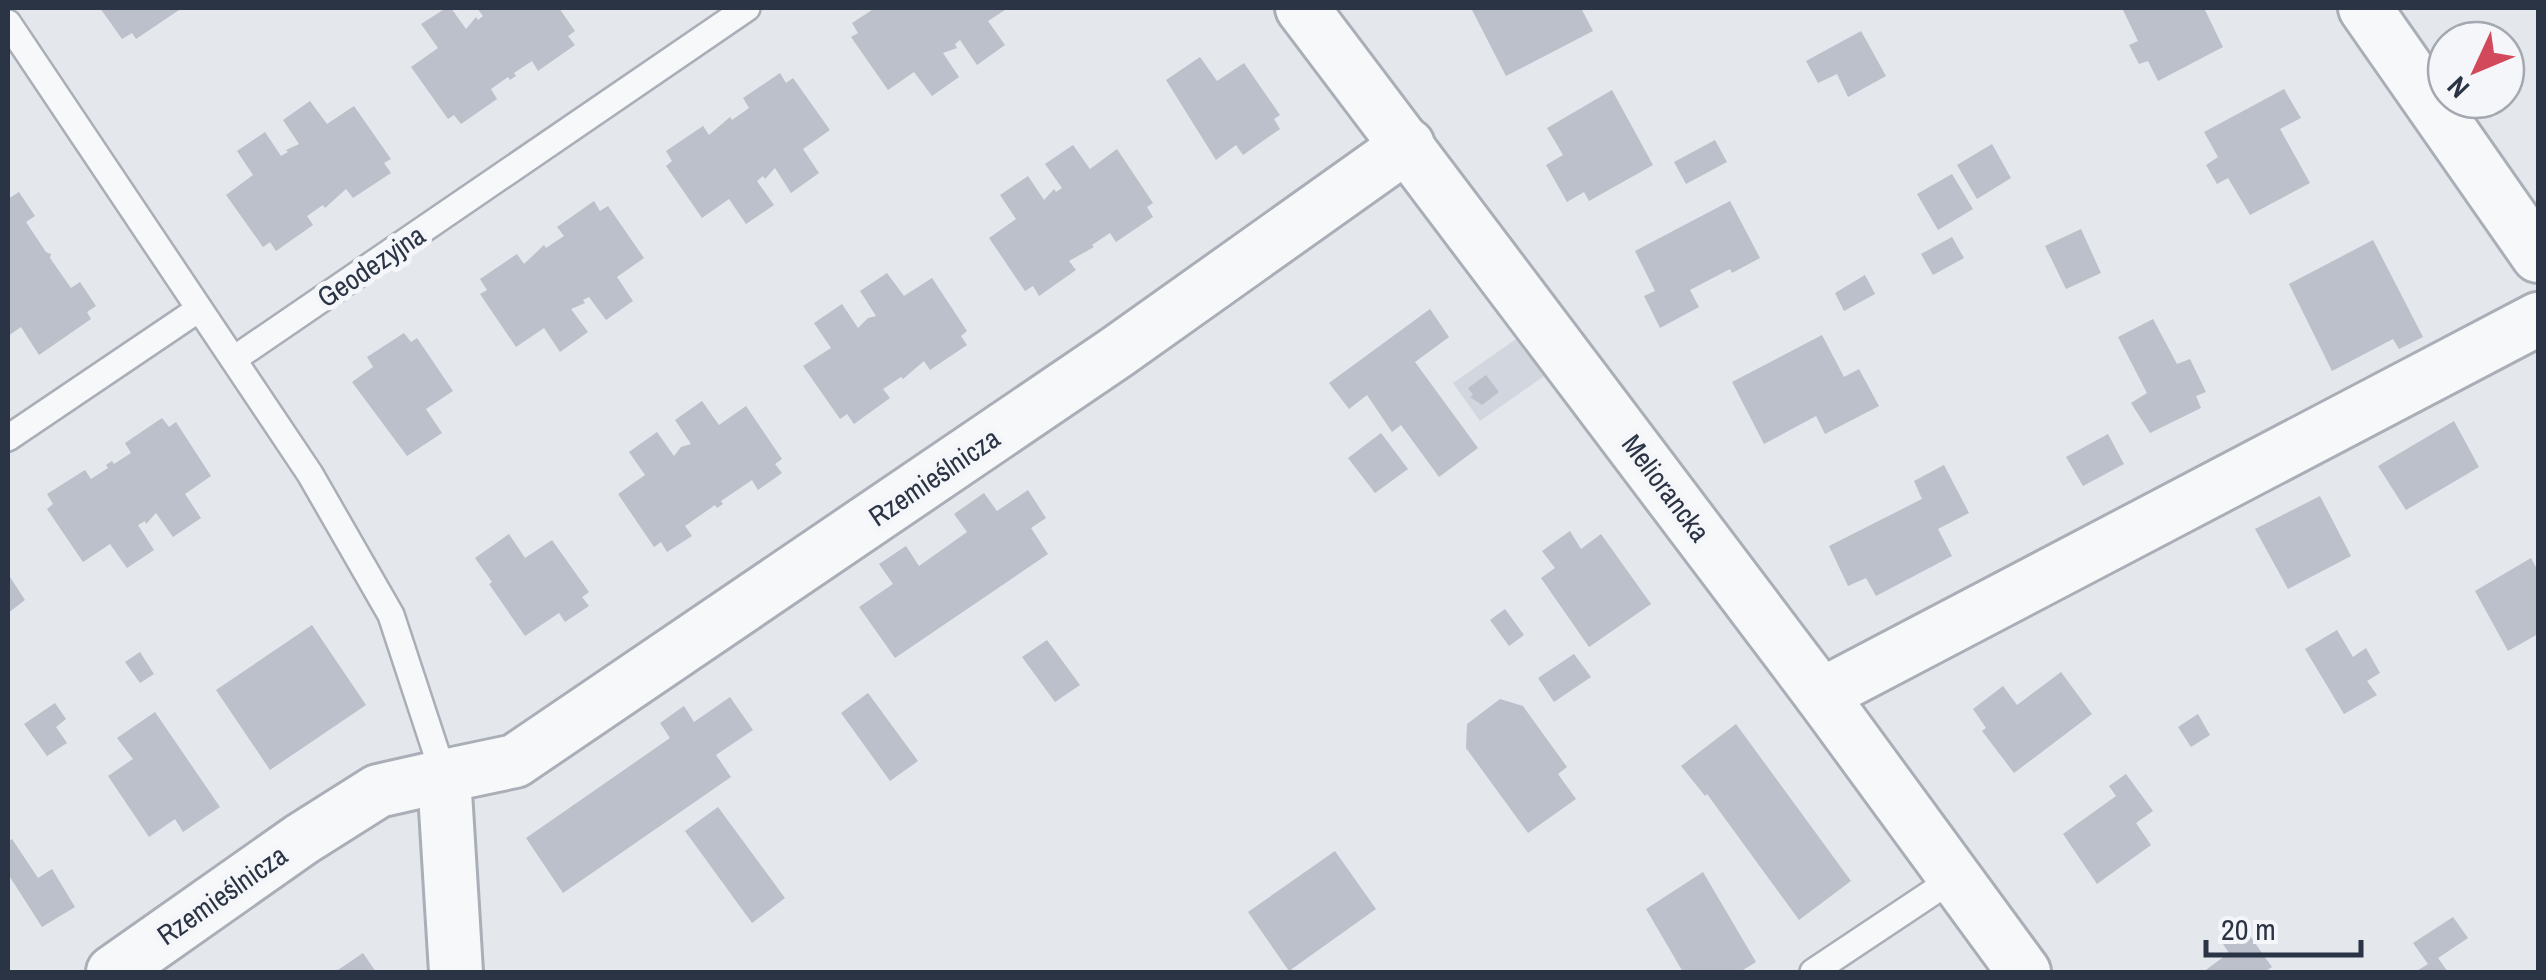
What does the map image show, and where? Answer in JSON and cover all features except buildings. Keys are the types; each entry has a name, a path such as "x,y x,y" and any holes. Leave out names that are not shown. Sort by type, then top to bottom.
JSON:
{"street":[{"name":"Meliorancka","path":"1302,8 1821,695 2024,972"},
{"path":"2365,8 2538,256"},
{"name":"Rzemieślnicza","path":"112,972 302,839 378,792 516,761 1101,364 1408,145"},
{"path":"1821,695 2538,319"},
{"path":"444,776 456,972"}],"lane":[{"name":"Geodezyjna","path":"234,359 747,8"},
{"path":"8,23 310,474 391,615 444,776"},
{"path":"8,438 198,310"},
{"path":"1812,972 1954,878"}],"shaded area":[{"path":"1519,337 1547,374 1480,421 1453,383"}]}
